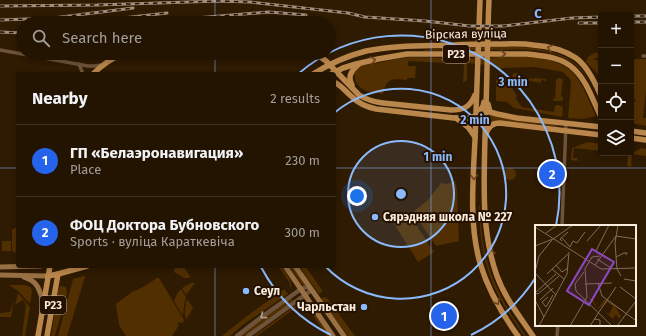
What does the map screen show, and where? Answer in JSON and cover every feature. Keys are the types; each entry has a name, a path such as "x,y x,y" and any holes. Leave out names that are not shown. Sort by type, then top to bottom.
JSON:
{"main road":[{"path":"480,0 473,218 480,263 487,282 496,301 518,336"},
{"path":"489,0 484,184 487,236 491,255 505,294 533,336"},
{"name":"Вірская вуліца","path":"330,65 348,57 376,49 466,44 532,44 548,47 576,58 590,74 598,90"},
{"name":"Вірская вуліца","path":"336,72 343,68 361,63 407,54 527,54 545,56 561,61 574,69 584,81 598,111"},
{"path":"95,72 110,60"},
{"path":"325,60 334,72"},
{"path":"359,95 349,79 352,71 361,63"},
{"name":"Р23","path":"317,72 330,65"},
{"path":"336,75 359,95 369,100 383,103 460,110 465,108 476,93"},
{"path":"336,83 363,105 371,108 454,118 471,118 476,116 483,106 486,96"},
{"path":"486,96 489,110 493,113 517,118 598,127"},
{"path":"454,118 468,127 475,138"},
{"path":"485,138 490,126 496,123 598,134"},
{"path":"634,131 646,133"},
{"path":"634,138 646,140"},
{"path":"0,267 16,267"},
{"name":"Р23","path":"38,336 50,268"},
{"path":"0,275 48,276 80,268"},
{"path":"286,268 333,336"},
{"path":"296,268 344,336"},
{"name":"Р23","path":"47,336 58,274"},
{"path":"17,275 29,279 35,283 39,288 43,301"}],"street":[{"path":"0,50 16,53"},
{"path":"56,60 88,66 103,65"},
{"path":"79,64 82,72"},
{"path":"562,225 566,123"},
{"path":"237,336 301,289 306,287 310,288 309,292 248,336"},
{"path":"557,336 558,326"}],"shaded area":[{"path":"512,46 549,51 566,58 579,67 584,74 570,61 560,56 540,51 424,51 459,47"},
{"path":"596,52 598,53 598,57 592,60 598,60 598,75 586,62 588,57"},
{"path":"518,56 533,57 556,62 569,69 581,84 596,116 583,119 568,118 571,83 569,78 563,72 535,67 503,68 499,70 496,66 467,63 467,80 463,83 464,64 408,61 408,66 416,66 415,78 407,78 407,80 391,80 386,84 383,94 370,92 360,87 355,81 355,75 353,74 360,66 409,57 486,59"},
{"path":"634,59 646,59 646,90 643,118 646,118 646,126 634,124 634,102 636,101 634,99"},
{"path":"514,73 517,73 521,77 546,79 546,81 541,80 541,83 514,78 512,76"},
{"path":"500,76 506,79 517,96 516,99 522,107 554,112 555,106 562,106 562,117 514,108 507,102 496,101 496,77"},
{"path":"558,78 563,79 561,96 563,97 563,100 554,101 552,98 555,99 556,80"},
{"path":"489,112 497,117 557,125 557,127 502,122 490,126"},
{"path":"588,142 598,144 598,151 574,148 573,158 578,158 577,161 571,160 572,148"},
{"path":"641,148 646,149 646,156 634,154 634,152"},
{"path":"628,156 632,156 631,167 627,166"},
{"path":"508,168 512,168 516,174 512,180 508,180 504,176 504,172"},
{"path":"455,181 457,189 459,241 436,246 413,212 428,200 441,183 447,184"},
{"path":"479,206 483,243 492,275 506,305 526,336 524,336 499,297 486,264 481,241"},
{"path":"408,213 434,252 418,262 393,222"},
{"path":"16,228 15,253 12,251 12,230"},
{"path":"2,241 11,241 11,251 2,251"},
{"path":"175,268 184,268 190,276 189,278 185,278 174,272"},
{"path":"279,268 282,268 289,277 291,283 291,289 290,283"},
{"path":"290,268 294,268 305,283 304,286"},
{"path":"300,268 306,268 322,290 319,294"},
{"path":"85,277 67,336 58,336 73,279"},
{"path":"159,278 184,320 183,323 179,322 177,324 179,325 172,336 126,336 119,325 116,304 132,292"},
{"path":"191,283 195,283 186,295 182,288"},
{"path":"9,285 25,285 31,287 32,292 30,304 18,291"},
{"path":"60,286 66,287 67,293 55,336 51,336 58,291"},
{"path":"181,289 186,297 183,316 174,301"},
{"path":"285,290 288,294 244,324 230,336 222,336 247,316"},
{"path":"18,293 30,307 25,336 22,336 26,305 23,300 15,305"},
{"path":"324,297 327,298 355,336 348,336 321,299"},
{"path":"291,298 293,301 244,336 239,336"},
{"path":"187,299 193,308 186,320 185,310"},
{"path":"14,300 11,317 0,317 0,313 10,312"},
{"path":"295,306 297,307 257,336 254,336"},
{"path":"312,309 331,336 327,336 310,311"}],"railway":[{"path":"0,6 97,5 219,1 250,2 348,13 365,17 470,26 503,26 572,18 598,17"},
{"path":"69,16 133,8"},
{"path":"220,16 269,12 306,15"},
{"path":"141,16 167,13"},
{"path":"634,16 646,16"},
{"path":"0,20 16,19"},
{"path":"634,22 646,22"},
{"path":"579,23 598,23"},
{"path":"0,32 16,33"}],"place":[{"name":"ФОЦ Доктора Бубновского","path":"552,174"},
{"name":"Сярэдняя школа № 227","path":"375,217"},
{"name":"Сеул","path":"246,291"},
{"name":"Чарльстан","path":"364,307"},
{"name":"ГП «Белаэронавигация»","path":"444,316"}]}
